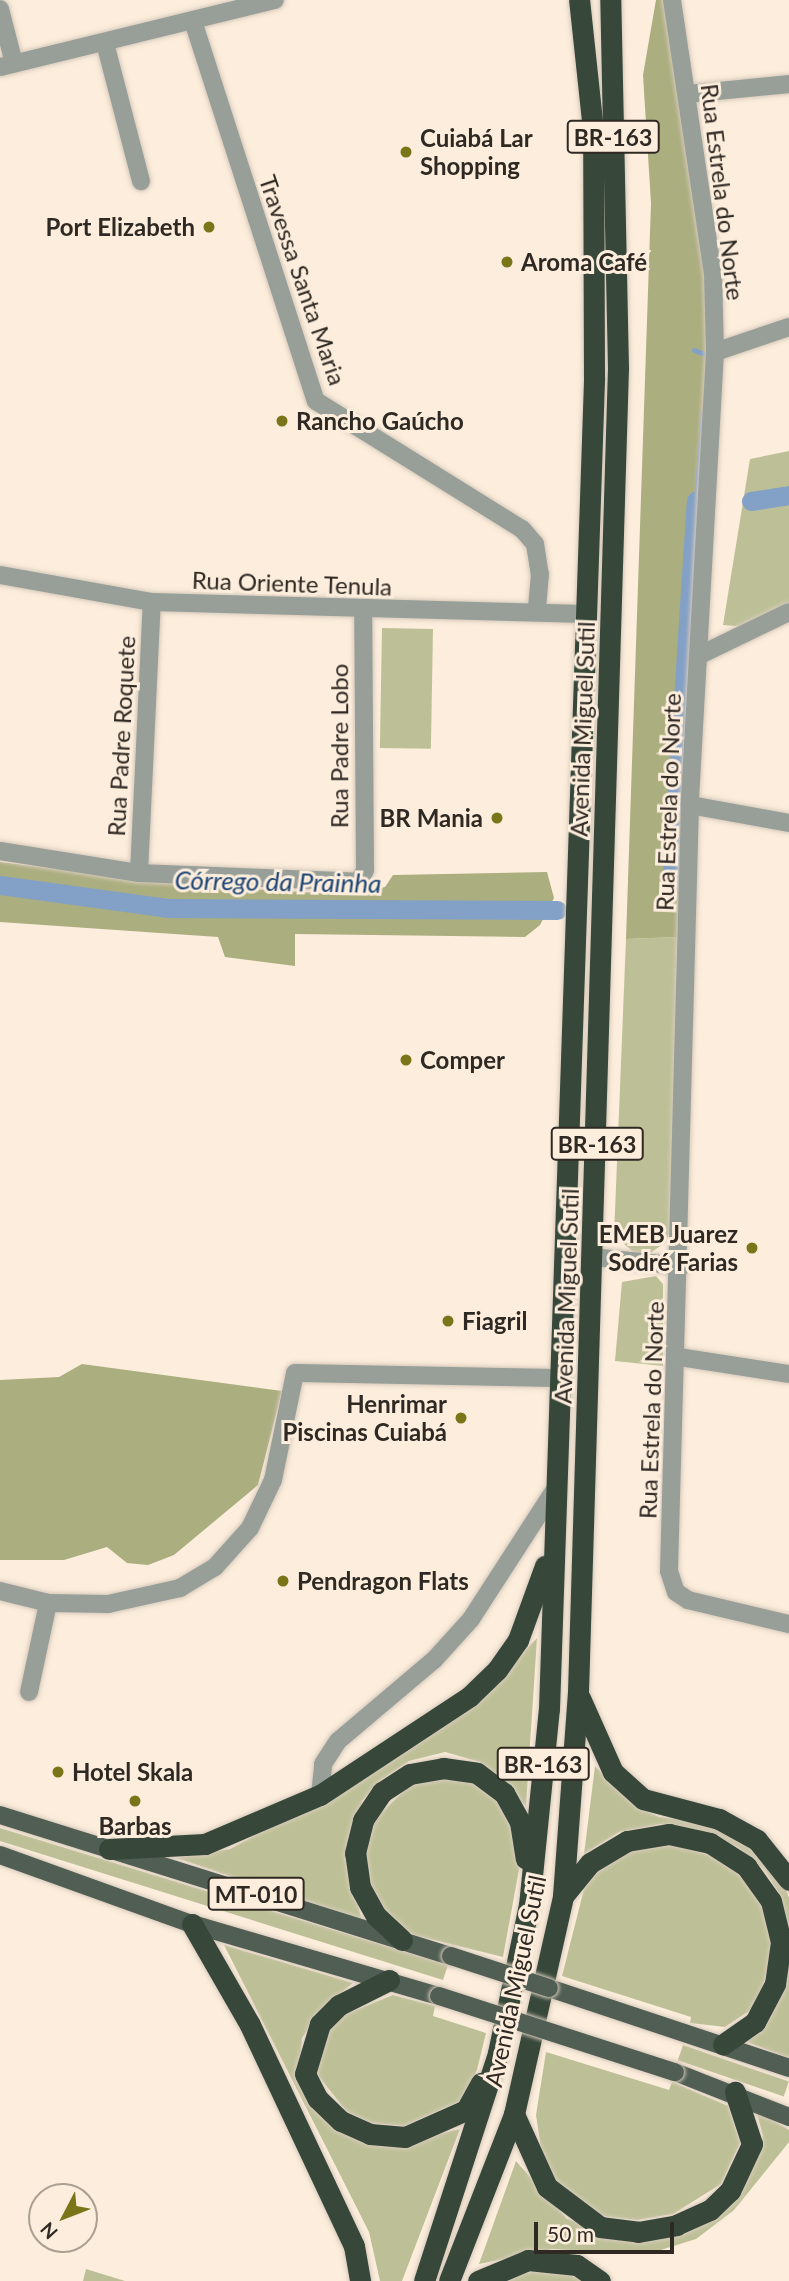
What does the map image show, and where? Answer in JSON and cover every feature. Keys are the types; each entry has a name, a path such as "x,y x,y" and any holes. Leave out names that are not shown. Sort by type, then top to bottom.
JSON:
{"highway":[{"name":"Avenida Miguel Sutil","path":"424,2281 498,2053 531,1885 549,1709 596,243 579,0"},
{"name":"Avenida Miguel Sutil","path":"449,2281 514,2114 562,1896 578,1692 618,368 610,0"},
{"path":"109,1849 205,1844 320,1795 470,1696 497,1670 539,1591 556,1523"},
{"path":"578,1692 613,1772 643,1799 719,1819 757,1839 789,1880"},
{"path":"402,1940 376,1916 360,1886 355,1853 363,1820 382,1793 410,1774 443,1768 477,1773 504,1794 520,1822 531,1885"},
{"path":"562,1896 590,1863 627,1841 668,1834 710,1843 746,1866 771,1901 781,1942 775,1984 755,2022 723,2044"},
{"path":"192,1924 261,2050 354,2246 360,2281"},
{"path":"389,1980 339,2005 309,2048 305,2074 318,2099 341,2121 370,2134 405,2137 438,2127 466,2110 498,2053"},
{"path":"514,2114 547,2187 572,2211 600,2227 638,2232 676,2225 710,2210 730,2191 752,2144 735,2092"},
{"path":"478,2281 528,2260 577,2264 600,2281"}],"main road":[{"name":"MT-010","path":"0,1815 402,1940 723,2044"},
{"name":"MT-010","path":"0,1855 192,1924 389,1980 735,2092"},
{"path":"723,2044 789,2068"},
{"path":"735,2092 789,2117"}],"street":[{"path":"0,9 7,65 275,0"},
{"name":"Rua Estrela do Norte","path":"672,0 713,274 715,352 690,805 682,1266 669,1571 676,1592 688,1600 789,1624"},
{"name":"Travessa Santa Maria","path":"193,21 316,401 522,529 534,544 540,575 537,611"},
{"path":"105,43 141,181"},
{"path":"687,94 789,84"},
{"path":"715,352 789,327"},
{"name":"Rua Oriente Tenula","path":"0,575 152,602 363,612 537,611 584,614"},
{"name":"Rua Padre Roquete","path":"139,873 152,602"},
{"name":"Rua Padre Lobo","path":"139,873 352,884 361,879 363,612"},
{"path":"698,656 789,612"},
{"path":"690,805 789,823"},
{"path":"0,851 139,873"},
{"path":"593,1257 682,1266"},
{"path":"679,1357 789,1374"},
{"path":"0,1591 48,1603 139,1599 180,1588 215,1567 250,1528 273,1480 295,1373 559,1378"},
{"path":"320,1795 323,1764 338,1741 434,1660 471,1619 557,1486"},
{"path":"29,1692 48,1603"}],"green space":[{"path":"656,0 664,0 709,308 677,937 626,939 651,203 643,75"},
{"path":"789,451 789,603 747,627 723,625 750,459"},
{"path":"382,628 433,629 431,749 380,748"},
{"path":"0,862 187,885 351,895 385,887 393,875 547,872 554,898 540,925 525,937 295,934 295,966 225,957 218,937 0,922"},
{"path":"677,937 672,1227 665,1243 650,1253 635,1253 614,1236 626,939"},
{"path":"656,1276 663,1284 663,1366 615,1361 622,1282"},
{"path":"82,1364 282,1391 258,1485 174,1555 148,1565 127,1563 107,1547 64,1560 0,1560 0,1380 59,1377"},
{"path":"537,1638 526,1806 480,1762 445,1752 409,1761 378,1782 362,1801 346,1857 362,1921 177,1858 230,1849 376,1770 471,1709"},
{"path":"595,1766 636,1807 659,1817 706,1823 749,1842 781,1875 789,1898 789,1948 782,1898 765,1870 738,1847 704,1832 660,1824 619,1832 584,1854"},
{"path":"449,1774 478,1784 501,1805 516,1833 520,1864 503,1957 414,1935 387,1917 372,1889 366,1855 373,1821 417,1778"},
{"path":"0,1828 448,1965 443,1980 0,1841"},
{"path":"671,1844 732,1862 768,1916 771,1950 764,1983 752,2009 725,2027 690,2023 691,2017 562,1976 584,1889 605,1863 636,1847"},
{"path":"224,1945 353,1983 323,2007 302,2038 299,2084 396,2144 460,2129 402,2281 380,2281 369,2232"},
{"path":"789,1956 789,2058 747,2042 784,1990"},
{"path":"393,1995 435,2006 433,2016 486,2033 477,2070 460,2101 404,2126 372,2123 347,2112 316,2073 329,2031 346,2014"},
{"path":"683,2045 789,2081 784,2097 678,2060"},
{"path":"546,2052 669,2090 672,2082 728,2106 740,2143 721,2184 673,2214 637,2220 603,2216 578,2201 555,2179 541,2148 536,2115"},
{"path":"756,2110 789,2130 789,2142 734,2210 696,2239 648,2254 552,2249 479,2264 516,2161 567,2219 635,2239 745,2183 763,2136"},
{"path":"86,2269 125,2281 83,2281"},
{"path":"540,2269 558,2269 594,2281 502,2281"}],"waterway":[{"path":"694,350 707,355"},
{"path":"696,501 703,411"},
{"name":"Córrego da Prainha","path":"751,501 789,495"},
{"name":"Córrego da Prainha","path":"671,885 696,501 703,501"},
{"name":"Córrego da Prainha","path":"0,885 167,908 557,910"}],"place":[{"name":"Cuiabá Lar Shopping","path":"406,152"},
{"name":"Port Elizabeth","path":"209,227"},
{"name":"Aroma Café","path":"507,262"},
{"name":"Rancho Gaúcho","path":"282,421"},
{"name":"BR Mania","path":"497,818"},
{"name":"Comper","path":"406,1060"},
{"name":"EMEB Juarez Sodré Farias","path":"752,1248"},
{"name":"Fiagril","path":"448,1321"},
{"name":"Henrimar Piscinas Cuiabá","path":"461,1418"},
{"name":"Pendragon Flats","path":"283,1581"},
{"name":"Hotel Skala","path":"58,1772"},
{"name":"Barbas","path":"135,1801"}]}
